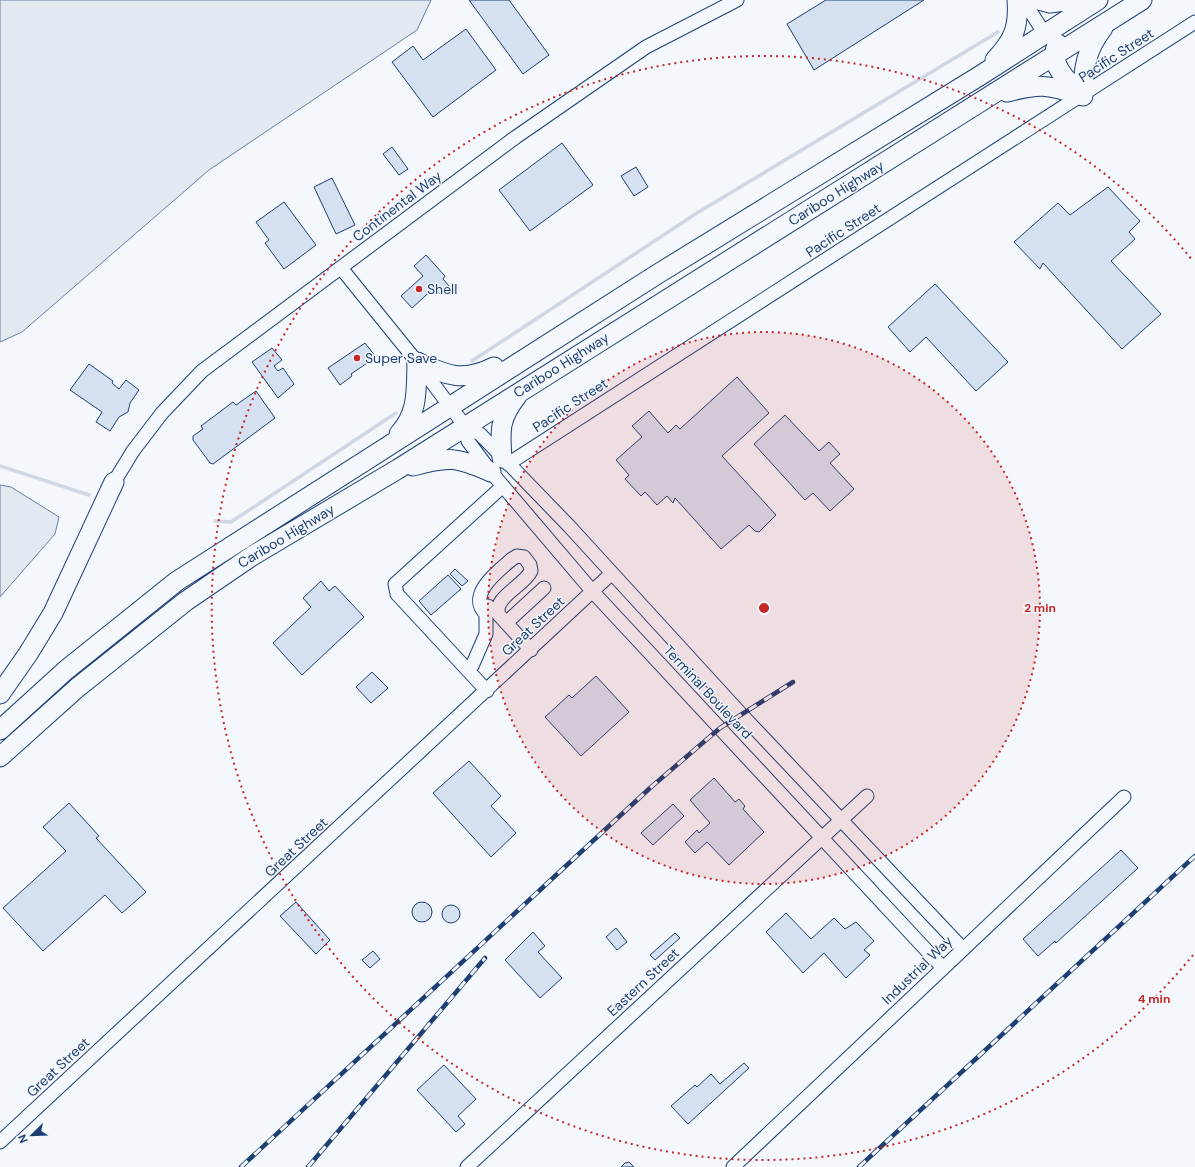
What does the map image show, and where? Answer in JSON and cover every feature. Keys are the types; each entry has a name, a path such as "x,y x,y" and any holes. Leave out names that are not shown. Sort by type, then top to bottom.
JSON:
{"highway":[{"path":"981,75 1004,50 1014,33 1017,24 1017,0"},
{"path":"1039,0 1050,3 1072,0"},
{"name":"Cariboo Highway","path":"0,730 66,670 177,581 570,329 981,75 1098,0"},
{"path":"1083,96 1070,83 1056,63 1054,56 1056,48 1061,40 1119,0"},
{"name":"Cariboo Highway","path":"0,757 76,688 186,601 252,556 398,469 1142,0"},
{"path":"1083,96 1085,60 1094,40 1108,22"},
{"path":"890,160 898,144 907,136 1030,56 1042,42 1043,35"},
{"path":"990,97 1035,85 1045,85 1083,96"},
{"path":"465,426 468,416 473,408 606,320 630,301 656,275"},
{"path":"391,443 408,424 413,414 417,362 449,375 459,377 474,376 484,373 570,329"},
{"path":"398,469 449,458 467,462 500,464 500,429 503,418 507,410 523,389"},
{"path":"252,556 259,545 442,426 447,418 449,406"},
{"path":"0,694 28,654 53,613 114,482"}],"street":[{"name":"Continental Way","path":"114,482 133,451 162,413 202,371 516,137 646,47 737,0"},
{"path":"1023,0 1041,28 1043,35"},
{"name":"Pacific Street","path":"500,464 1083,96 1195,22"},
{"name":"Terminal Boulevard","path":"341,268 417,362 465,426 468,441 500,464 612,573 963,949"},
{"name":"Terminal Boulevard","path":"500,464 503,486 593,592 943,968"},
{"path":"487,691 397,594 395,584 503,486"},
{"path":"468,670 472,666 486,634 486,614 481,610 480,599 487,581 516,556 524,557 531,568 529,575 497,607 499,615 506,624 531,650"},
{"name":"Great Street","path":"0,1142 487,691 612,573"},
{"path":"506,624 544,588"},
{"name":"Eastern Street","path":"467,1167 867,796"},
{"name":"Industrial Way","path":"733,1167 1124,797"}],"shaded area":[{"path":"0,0 431,0 417,30 209,170 22,332 0,342"},
{"path":"0,485 11,487 59,517 55,534 0,597"}],"building":[{"path":"469,0 509,0 549,55 523,74"},
{"path":"826,0 924,0 814,70 787,24"},
{"path":"466,29 496,70 433,117 392,62 413,46 423,60"},
{"path":"562,143 593,185 530,231 499,190"},
{"path":"392,147 408,169 399,175 383,154"},
{"path":"636,167 648,187 634,196 621,176"},
{"path":"332,178 355,225 336,234 314,187"},
{"path":"1108,187 1140,221 1129,232 1135,239 1111,261 1161,314 1122,349 1043,263 1040,269 1014,242 1058,203 1070,215"},
{"path":"284,202 316,245 284,269 265,243 269,240 256,222"},
{"path":"426,255 445,276 443,279 449,286 440,294 434,288 412,308 401,296 423,276 414,266"},
{"path":"935,284 1008,362 976,391 926,337 910,352 888,327"},
{"path":"365,343 376,357 351,374 352,376 340,385 328,368"},
{"path":"272,348 282,360 274,366 278,371 283,368 294,384 278,398 252,362"},
{"path":"89,364 113,381 112,383 119,389 126,380 139,390 130,403 128,412 119,417 110,431 96,422 102,412 70,390"},
{"path":"737,377 769,413 722,456 776,515 759,532 755,531 749,525 721,549 675,498 673,503 667,496 657,505 645,492 641,496 625,479 629,475 616,460 642,437 632,426 649,411 668,433 676,425 680,429"},
{"path":"256,391 275,418 213,464 210,463 193,440 193,436 203,429 201,426 233,402 236,405"},
{"path":"785,415 819,451 829,442 840,454 830,463 854,489 830,511 813,493 805,500 754,444"},
{"path":"455,569 468,581 462,586 450,574"},
{"path":"448,575 461,589 431,615 419,601"},
{"path":"321,581 329,591 335,586 364,617 302,675 273,643 311,607 303,598"},
{"path":"372,672 388,688 371,703 356,687"},
{"path":"596,676 629,712 581,756 545,717 569,695 572,698"},
{"path":"469,761 501,796 491,806 516,833 491,857 433,793"},
{"path":"714,778 735,802 739,799 745,806 743,809 764,832 729,865 707,842 695,853 685,842 697,830 699,833 710,823 690,800"},
{"path":"69,803 99,836 96,838 146,892 122,913 105,895 43,951 3,908 66,851 43,827"},
{"path":"673,804 684,816 653,845 641,833"},
{"path":"1121,850 1138,868 1056,943 1055,941 1038,956 1023,939"},
{"path":"296,902 330,940 316,954 280,916"},
{"path":"422,902 429,905 432,912 429,919 422,922 415,919 412,912 415,905"},
{"path":"447,905 455,905 460,910 458,921 455,923 447,923 442,918 442,910"},
{"path":"786,913 811,939 834,918 845,929 856,922 874,941 864,950 870,955 846,978 824,953 803,973 766,932"},
{"path":"616,928 627,942 617,950 606,937"},
{"path":"533,932 545,946 538,952 562,978 540,998 505,960"},
{"path":"675,933 680,938 655,960 650,955"},
{"path":"373,951 380,959 370,968 362,960"},
{"path":"744,1063 749,1068 688,1124 671,1106 695,1085 697,1087 711,1074 720,1084"},
{"path":"444,1065 476,1099 458,1116 465,1124 456,1132 417,1090"},
{"path":"629,1162 634,1167 621,1167 625,1163"}],"waterway":[{"path":"472,361 697,213 998,32"},
{"path":"215,521 231,522 396,413"},
{"path":"0,466 89,495"}],"railway":[{"path":"241,1167 650,788 720,728 793,682"},
{"path":"859,1167 1195,856"},
{"path":"308,1167 485,958"}],"place":[{"name":"Shell","path":"419,289"},
{"name":"Super Save","path":"357,358"}]}
